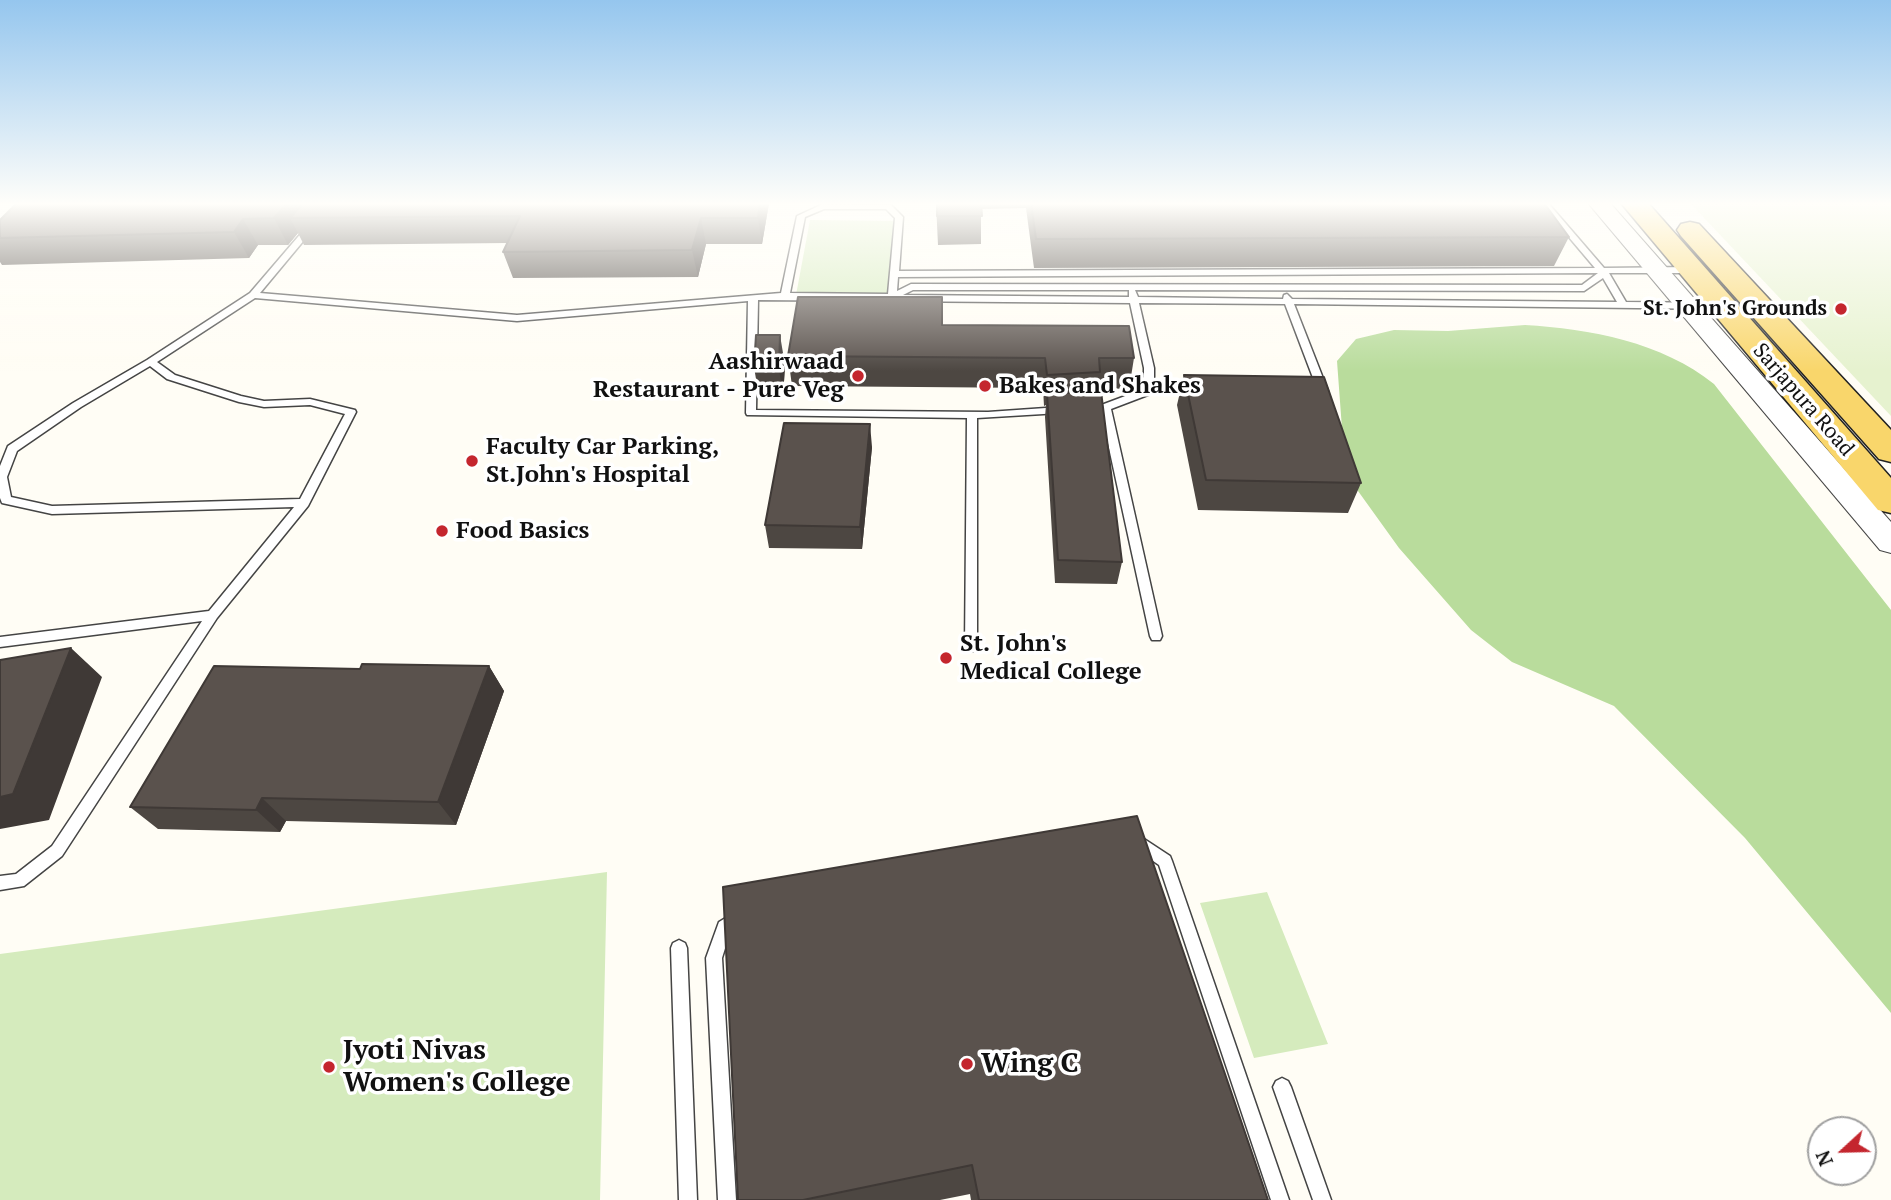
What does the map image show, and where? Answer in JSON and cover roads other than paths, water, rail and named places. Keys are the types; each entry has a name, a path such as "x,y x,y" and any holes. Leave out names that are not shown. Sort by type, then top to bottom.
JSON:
{"main road":[{"name":"Sarjapura Road","path":"1681,259 1891,501"},
{"name":"Sarjapura Road","path":"1716,259 1891,451"}],"street":[{"path":"1645,259 1891,542"}],"lane":[{"path":"284,259 253,295 12,449 1,477 6,500 52,510 304,503"},
{"path":"785,296 792,259"},
{"path":"892,297 895,259"},
{"path":"1592,259 1604,273 1623,306"},
{"path":"894,274 1691,271"},
{"path":"253,295 517,318 785,296 1584,288 1604,273"},
{"path":"1279,274 1326,400"},
{"path":"753,298 751,412 972,415 1105,407 1149,391 1149,368 1132,294"},
{"path":"1132,294 1289,302 1722,306"},
{"path":"0,883 19,881 57,851 213,615 304,503 351,412 310,402 264,404 239,399 172,377 150,362"},
{"path":"1105,407 1156,636"},
{"path":"971,647 972,415"},
{"path":"0,642 213,615"},
{"path":"1120,842 1134,839 1165,861 1280,1200"},
{"path":"727,1200 714,958 724,927 743,914 756,912"},
{"path":"679,948 688,1200"},
{"path":"1282,1087 1322,1200"}],"place":[{"name":"St. John's Grounds","path":"1841,309"},
{"name":"Aashirwaad Restaurant - Pure Veg","path":"858,376"},
{"name":"Bakes and Shakes","path":"985,386"},
{"name":"Faculty Car Parking, St.John's Hospital","path":"472,461"},
{"name":"Food Basics","path":"442,531"},
{"name":"St. John's Medical College","path":"946,658"},
{"name":"Wing C","path":"967,1064"},
{"name":"Jyoti Nivas Women's College","path":"329,1067"}]}
